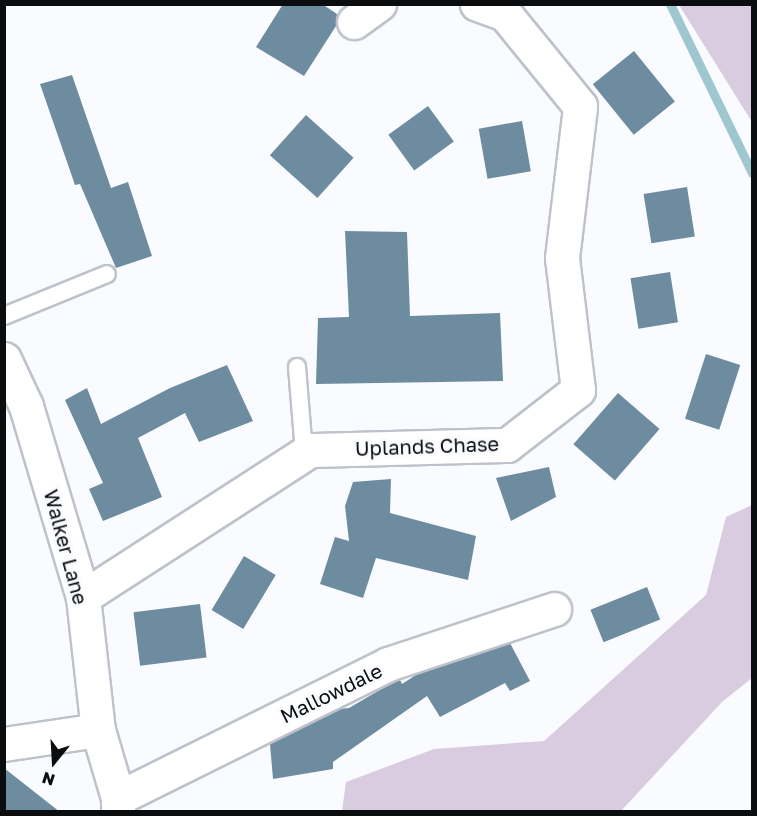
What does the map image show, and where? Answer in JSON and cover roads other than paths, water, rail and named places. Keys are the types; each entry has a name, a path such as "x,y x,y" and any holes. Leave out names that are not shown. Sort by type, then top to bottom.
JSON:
{"street":[{"name":"Uplands Chase","path":"82,597 310,450 507,445 578,390 562,258 580,106 505,14 477,4"},
{"name":"Walker Lane","path":"4,358 26,406 82,597 98,730 118,805"},
{"name":"Mallowdale","path":"118,805 388,664 554,609"},
{"path":"4,744 98,730"}],"lane":[{"path":"4,316 107,274"},
{"path":"297,367 304,453"}],"waterway":[{"path":"670,4 752,173"}]}
